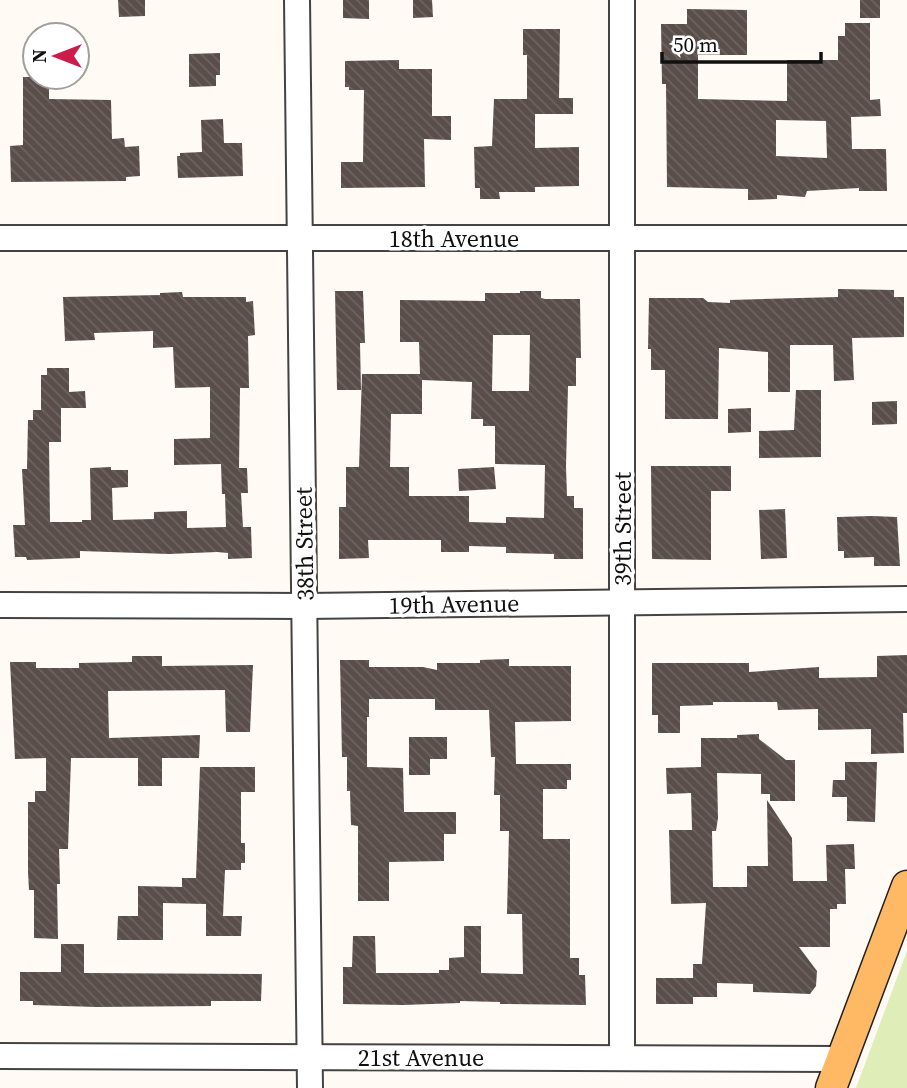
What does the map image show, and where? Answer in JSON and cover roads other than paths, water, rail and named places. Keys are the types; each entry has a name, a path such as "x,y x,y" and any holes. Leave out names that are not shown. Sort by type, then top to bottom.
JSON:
{"main road":[{"path":"831,1088 907,886"}],"street":[{"name":"38th Street","path":"297,0 310,1088"},
{"name":"39th Street","path":"622,0 622,1058"},
{"name":"18th Avenue","path":"0,238 907,238"},
{"name":"19th Avenue","path":"0,605 305,606 907,599"},
{"name":"21st Avenue","path":"0,1056 841,1059"}]}
